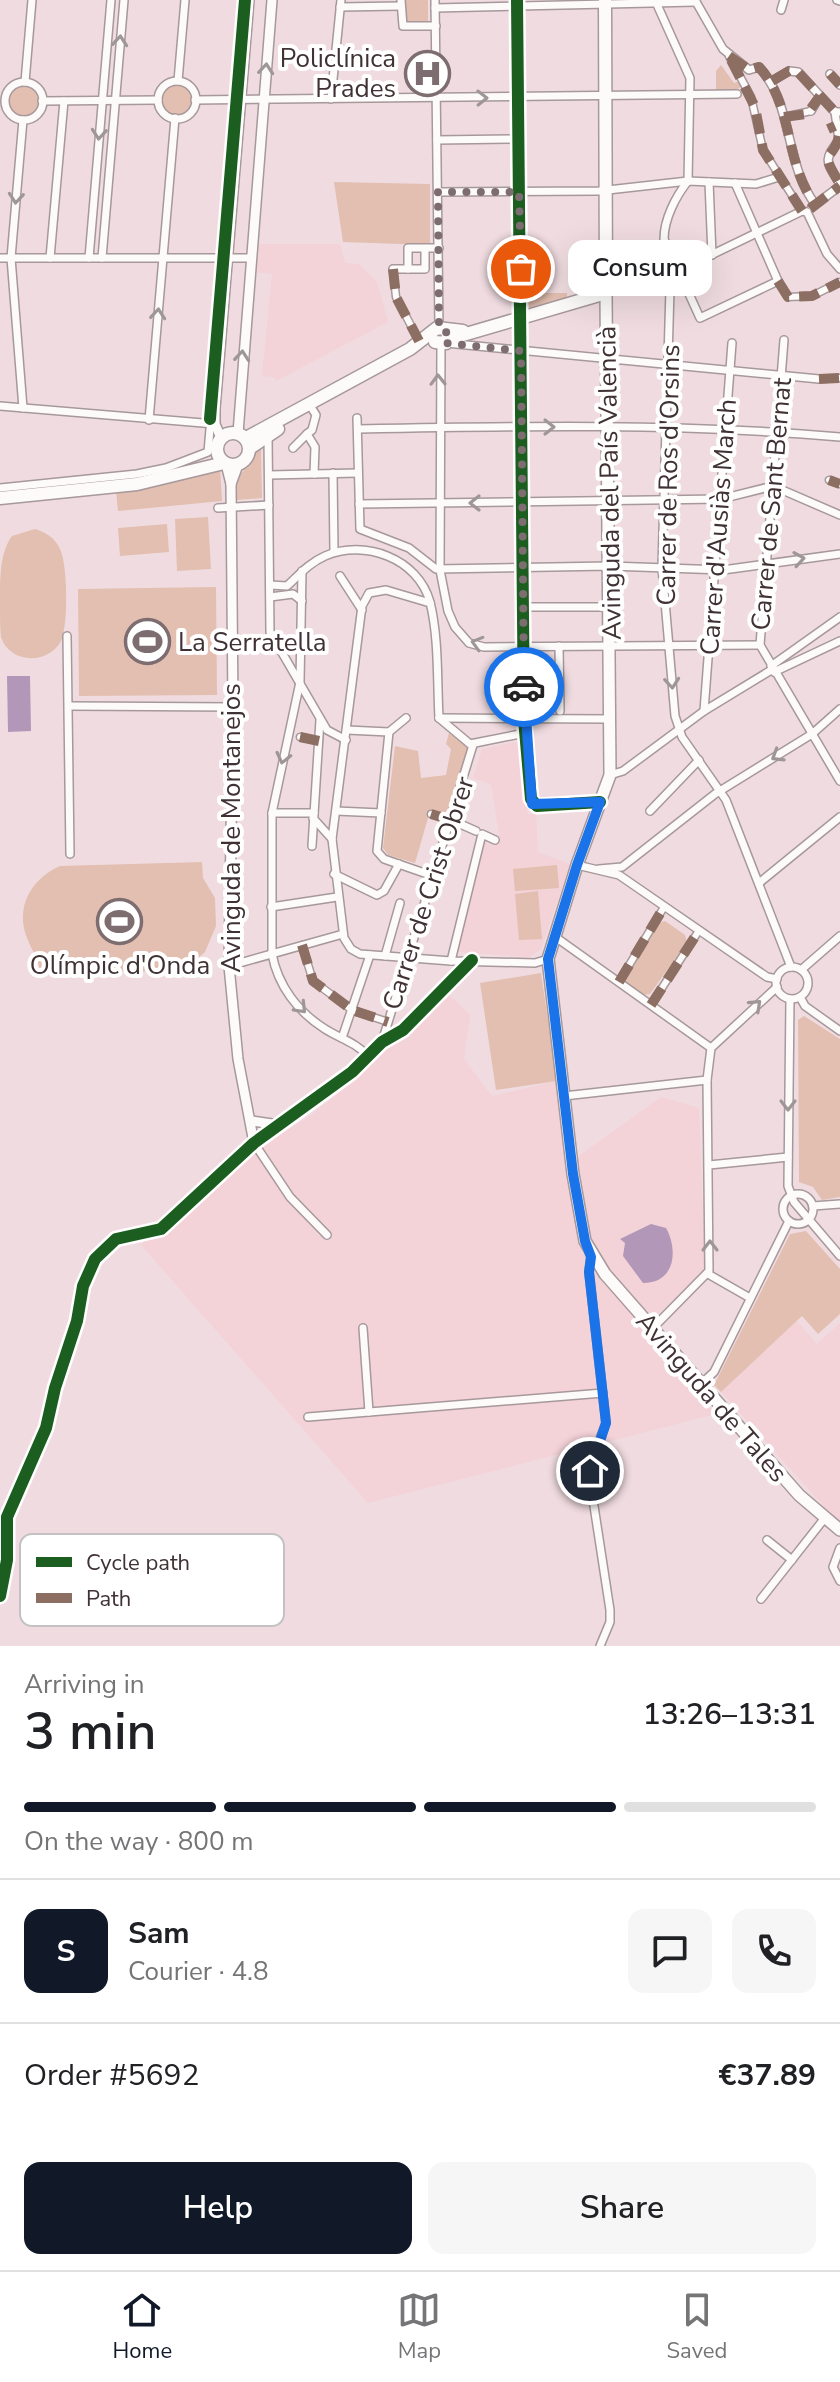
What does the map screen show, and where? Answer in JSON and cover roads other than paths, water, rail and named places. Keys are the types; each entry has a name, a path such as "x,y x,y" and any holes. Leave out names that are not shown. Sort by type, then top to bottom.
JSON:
{"main road":[{"name":"Avinguda del País Valencià","path":"548,959 577,865 610,775 605,3"},
{"path":"226,461 221,438 229,433 245,440 268,436 414,345 522,320 606,293"},
{"path":"245,440 314,405"},
{"path":"0,498 137,484 247,458 245,440"},
{"path":"548,959 573,1174 585,1241 591,1257"},
{"name":"Avinguda de Tales","path":"591,1257 824,1519 840,1530"}],"street":[{"path":"25,82 32,0"},
{"path":"89,258 111,0"},
{"path":"102,258 124,0"},
{"path":"178,81 185,0"},
{"path":"221,438 215,424 249,0"},
{"path":"245,440 250,258 272,0"},
{"path":"781,10 784,0"},
{"path":"760,645 478,646 465,640 451,620 440,570 442,337 435,4 695,1 751,97 763,150 805,211 827,254 840,269"},
{"path":"656,2 688,71 691,96 688,181 680,192 664,233 678,271 700,318 778,281"},
{"path":"331,99 340,3 401,3 403,26 436,26"},
{"path":"517,3 524,719 531,799 537,806 600,802"},
{"path":"729,56 749,70 758,67 772,81 801,182 815,204"},
{"path":"606,293 678,271 805,211 840,185 828,163 828,151 839,136 832,128 838,112 801,73 791,70 772,81"},
{"path":"830,74 840,85"},
{"path":"178,81 192,89 195,100 187,116 175,118 165,114 158,100 166,84 178,81"},
{"path":"25,82 36,87 42,101 34,117 23,120 8,112 2,101 13,85 25,82"},
{"path":"195,100 605,98 737,94"},
{"path":"784,117 811,111 820,96"},
{"path":"42,101 158,100"},
{"path":"50,258 64,101"},
{"path":"149,420 175,118"},
{"path":"23,120 11,258 23,408"},
{"path":"437,140 519,139"},
{"path":"438,192 606,190 688,181 756,184 779,177"},
{"path":"709,182 712,255"},
{"path":"735,183 754,233 788,297 812,296 840,282"},
{"path":"408,269 408,248 439,248"},
{"path":"425,249 425,269"},
{"path":"0,258 250,258"},
{"path":"414,345 396,297 393,269 439,269"},
{"name":"Carrer de Ros d'Orsins","path":"678,271 670,289 662,567 675,716 682,737 721,791 791,967"},
{"path":"442,337 521,351 819,379 840,378"},
{"name":"Carrer de Sant Bernat","path":"784,340 760,645 840,781"},
{"name":"Carrer d'Ausiàs March","path":"704,711 732,343"},
{"path":"293,448 312,430 316,415 314,405"},
{"path":"0,406 215,424"},
{"path":"357,418 360,529 401,543 440,570 610,566 715,569 840,554"},
{"path":"0,488 166,468 208,452 210,429 215,424"},
{"path":"359,429 608,426 776,431 840,437"},
{"path":"307,434 315,447 314,474"},
{"path":"268,436 270,632 330,734 346,740"},
{"name":"Avinguda de Montanejos","path":"226,461 231,484 233,707 229,966 238,1059 254,1143 290,1197 327,1235"},
{"path":"333,473 334,552"},
{"path":"269,475 358,473"},
{"path":"829,480 840,484"},
{"path":"359,504 721,499 773,486 840,515"},
{"path":"218,508 269,505"},
{"path":"287,586 302,571 334,552 369,551 399,562 420,583 430,603 439,718 611,719"},
{"path":"302,571 300,682 272,813 272,954 276,972 297,1006 314,1022 357,1044 368,1056"},
{"path":"340,576 362,610"},
{"path":"270,585 287,586 302,598"},
{"path":"430,603 386,590 369,593 362,610 332,839 343,934 351,949 370,955 535,963 548,959"},
{"path":"270,597 293,594 302,598"},
{"path":"524,607 610,607"},
{"path":"610,775 623,771 680,727 773,669 840,617"},
{"path":"67,636 70,854"},
{"path":"773,669 814,655 840,641"},
{"path":"806,643 814,655"},
{"path":"559,646 560,711"},
{"path":"69,706 233,707"},
{"path":"599,869 619,869 721,791 812,734 840,709"},
{"path":"347,730 387,732 406,718"},
{"name":"Carrer de Crist Obrer","path":"439,718 473,745"},
{"path":"312,846 320,719"},
{"path":"387,732 378,853 433,876"},
{"name":"Carrer de Crist Obrer","path":"473,745 525,733"},
{"path":"300,737 319,741"},
{"name":"Carrer de Crist Obrer","path":"382,1042 473,745"},
{"path":"650,811 699,760"},
{"path":"336,811 381,813"},
{"path":"272,813 314,816 332,839"},
{"path":"431,814 476,831"},
{"path":"759,883 840,817"},
{"path":"451,961 482,834 495,840"},
{"path":"624,878 629,862"},
{"path":"334,874 377,895 384,891 399,864"},
{"path":"577,865 624,878 698,932 777,983 790,999 790,1195 783,1208 789,1221"},
{"path":"271,907 337,897"},
{"path":"385,956 400,903"},
{"path":"619,982 664,907"},
{"path":"651,1005 698,932"},
{"path":"229,966 343,934"},
{"path":"554,936 711,1048"},
{"path":"801,970 840,936"},
{"path":"302,945 311,979 352,1010 388,1022"},
{"path":"342,1038 370,955"},
{"path":"0,1596 7,1560 7,1517 46,1428 55,1388 77,1321 83,1286 95,1259 116,1239 161,1229 254,1143 352,1072 382,1042 403,1030 472,960"},
{"path":"652,1329 708,1274 707,1080 711,1048 777,983 782,971 791,967 801,970 808,984 800,997 790,999"},
{"path":"800,997 805,1006 840,1031"},
{"path":"564,1096 707,1080"},
{"path":"252,1121 279,1125"},
{"path":"252,1121 268,1133"},
{"path":"709,1165 788,1157"},
{"path":"789,1221 802,1224 808,1220 813,1206 809,1197 800,1193 790,1195"},
{"path":"790,1195 840,1256"},
{"path":"813,1206 840,1204"},
{"path":"701,1384 714,1372 789,1221"},
{"path":"591,1257 589,1272 606,1423 590,1471 610,1610 610,1622 600,1646"},
{"path":"708,1274 750,1298"},
{"path":"363,1328 369,1412"},
{"path":"308,1417 603,1393"},
{"path":"761,1599 824,1519"},
{"path":"767,1540 792,1560"},
{"path":"840,1548 833,1567 840,1581"}],"place":[{"name":"Policlínica Prades","path":"427,73"},
{"name":"Consum","path":"521,269"},
{"name":"La Serratella","path":"147,642"},
{"name":"Olímpic d'Onda","path":"120,922"}]}
